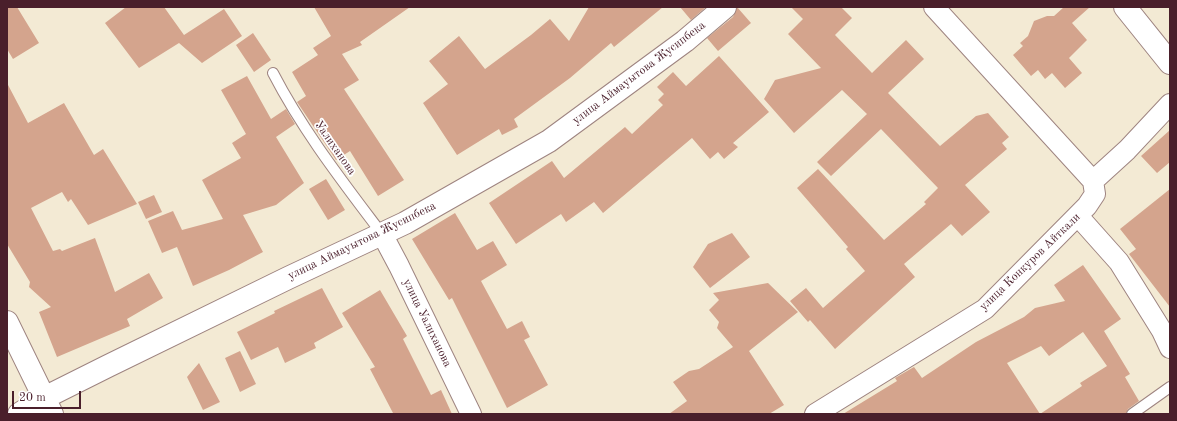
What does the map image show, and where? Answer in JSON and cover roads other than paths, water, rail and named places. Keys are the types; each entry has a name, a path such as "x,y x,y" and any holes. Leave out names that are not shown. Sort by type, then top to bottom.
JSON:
{"street":[{"name":"улица Аймауытова Жусипбека","path":"19,414 48,406 267,288 405,223 549,141 685,41 725,7"},
{"path":"934,7 1093,181 1127,150 1170,104"},
{"path":"1125,7 1170,63"},
{"name":"улица Конкуров Айткали","path":"815,414 985,309 1078,216 1095,194 1093,181"},
{"path":"1078,216 1119,262 1162,331 1170,348"},
{"name":"улица Уалиханова","path":"382,234 471,414"},
{"path":"7,322 48,406"}],"lane":[{"name":"Уалиханова","path":"273,73 301,123 329,165 382,234"},
{"path":"1132,414 1170,387"}]}
